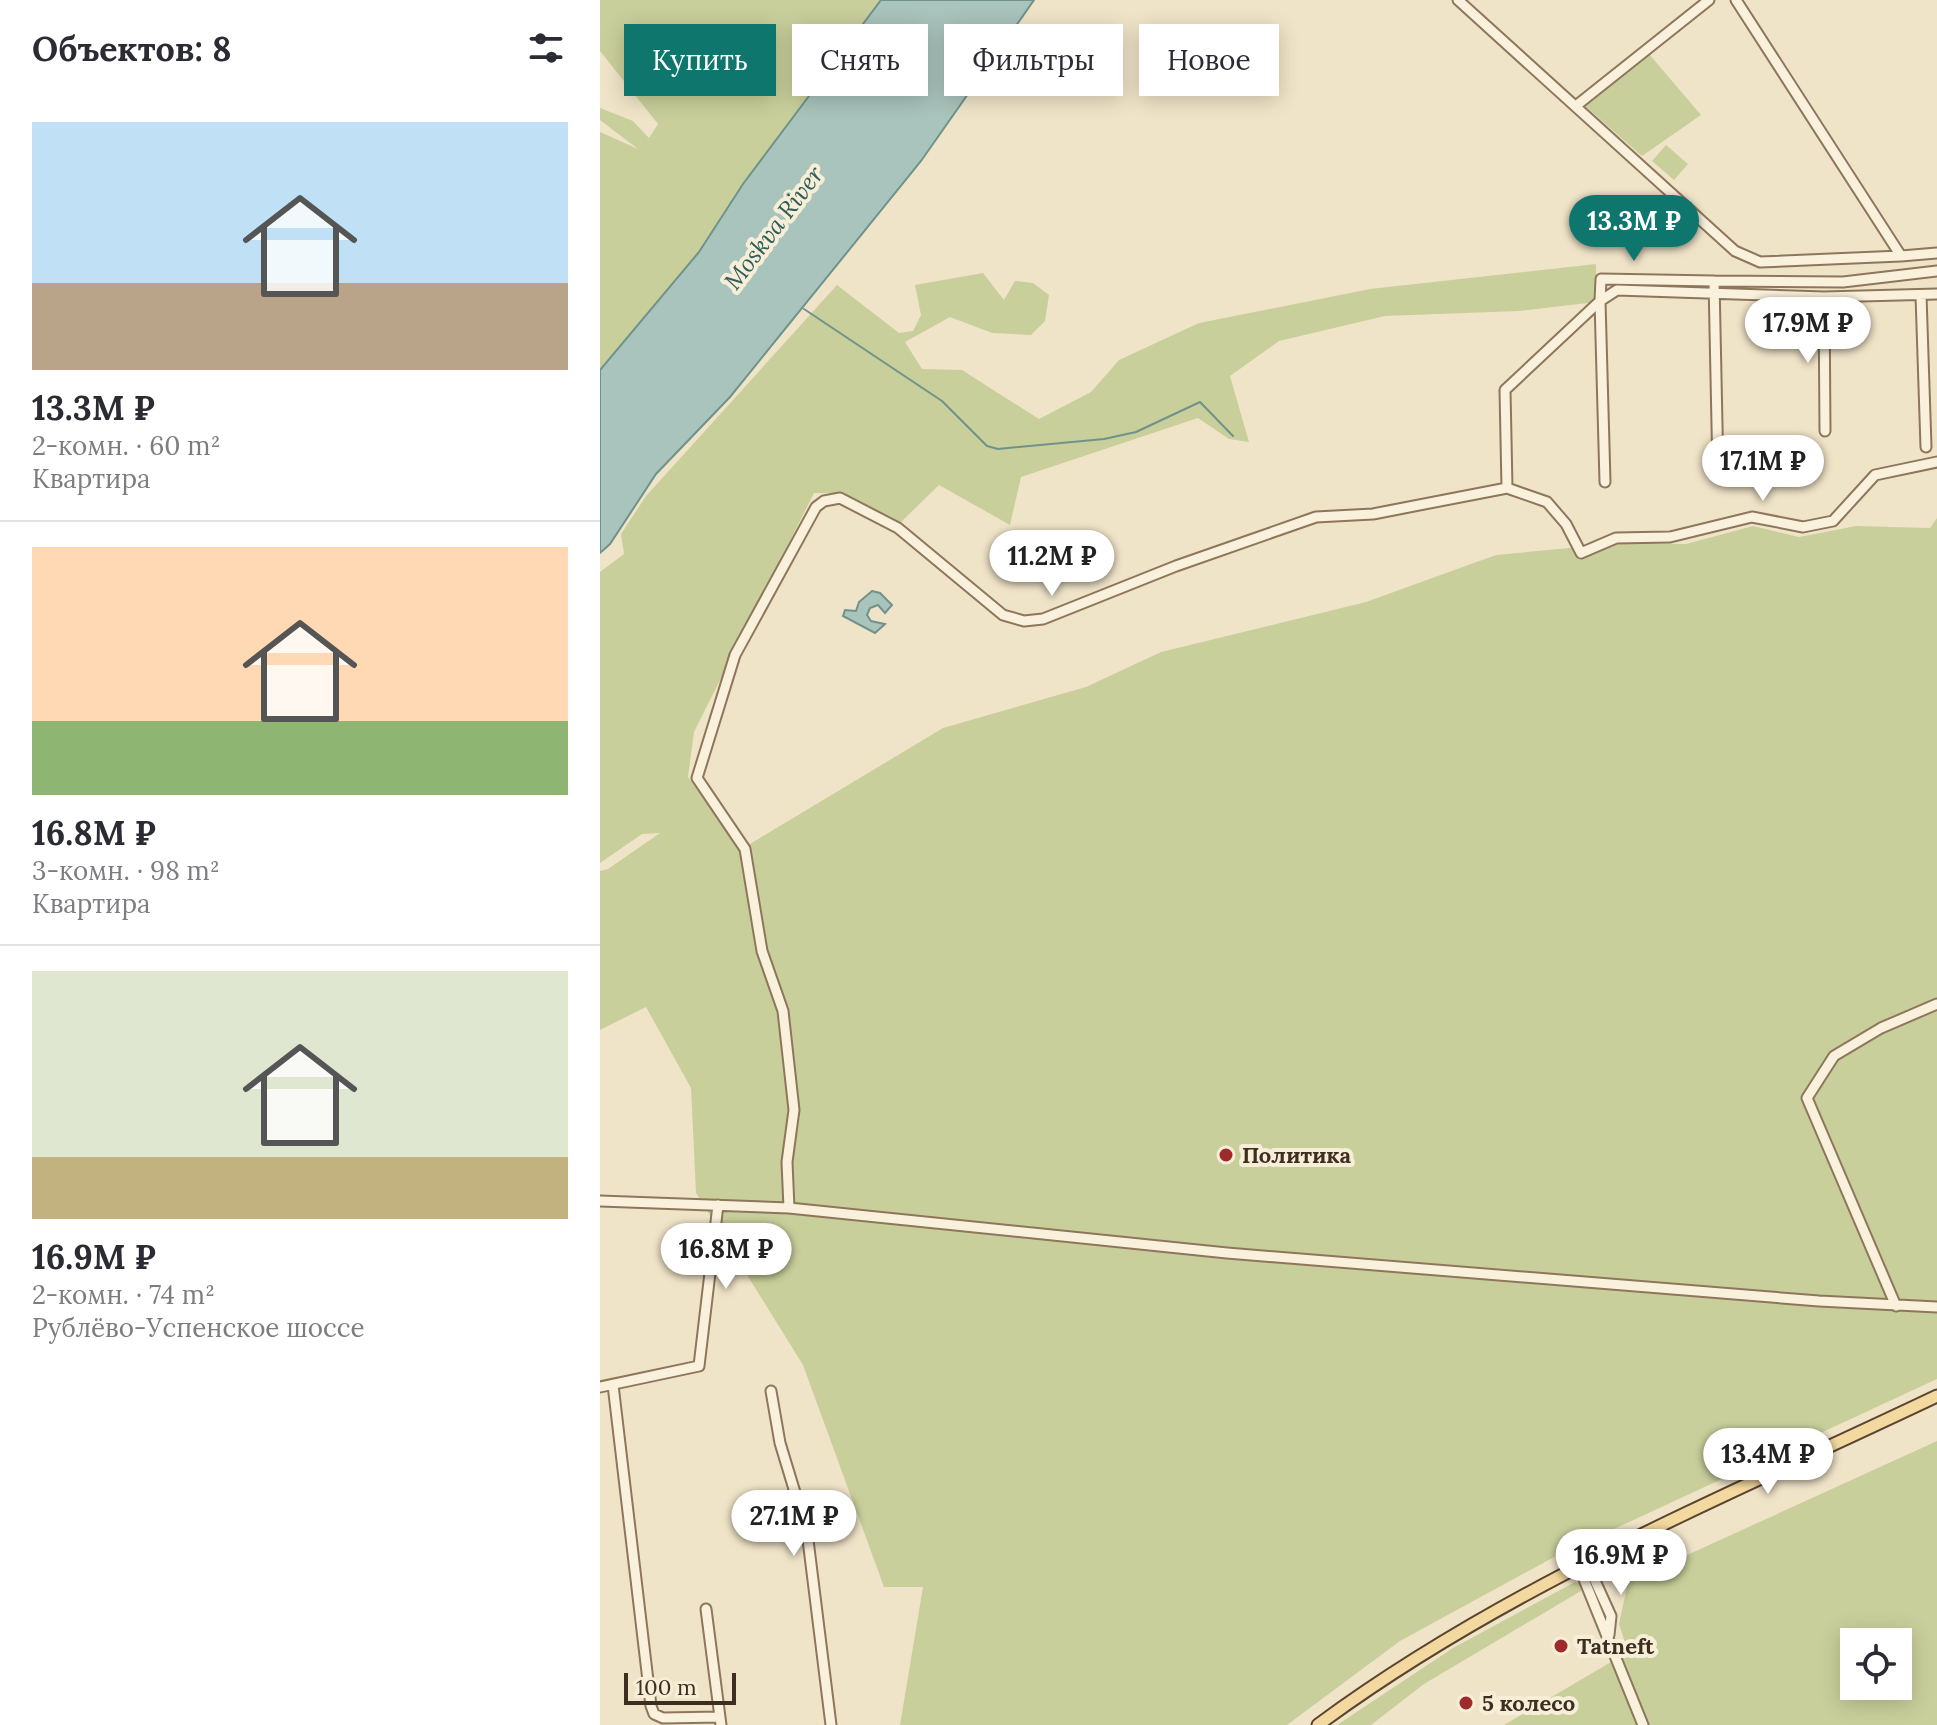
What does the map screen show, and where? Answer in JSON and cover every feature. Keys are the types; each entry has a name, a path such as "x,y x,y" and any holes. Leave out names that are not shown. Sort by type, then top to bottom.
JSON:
{"main road":[{"path":"1318,1725 1411,1660 1583,1565 1936,1399"}],"street":[{"path":"1458,0 1735,251 1760,262 1937,253"},
{"path":"1577,105 1709,0"},
{"path":"1736,0 1901,256"},
{"path":"1605,482 1601,279 1843,282 1937,271"},
{"path":"1714,281 1718,473"},
{"path":"1507,488 1505,390 1600,301 1617,290 1824,297 1937,294"},
{"path":"1921,295 1926,447"},
{"path":"1824,297 1825,431"},
{"path":"789,1208 787,1162 794,1110 783,1011 762,951 745,849 697,778 735,655 816,507 824,501 840,498 898,528 1003,615 1024,621 1043,619 1316,517 1373,514 1507,488 1535,495 1547,502 1566,524 1581,553 1616,538 1670,537 1752,517 1803,527 1833,521 1875,475 1937,462"},
{"path":"1896,1306 1807,1098 1834,1056 1881,1028 1937,1004"},
{"path":"600,1201 789,1208 1227,1253 1937,1307"},
{"path":"600,1387 694,1368 702,1361 718,1205"},
{"path":"613,1385 651,1706 654,1714 663,1718 721,1721 706,1609"},
{"path":"771,1391 780,1443 807,1532 831,1725"},
{"path":"1583,1565 1611,1616 1609,1635 1643,1725"}],"green space":[{"path":"600,0 881,0 863,24 792,24 792,96 809,96 743,184 699,252 600,370 600,132 638,149 600,120 600,108 633,121 649,138 658,124 636,96 776,96 776,24 624,24 624,81 600,51"},
{"path":"1649,54 1701,115 1642,156 1585,106"},
{"path":"1666,145 1688,164 1674,180 1652,161"},
{"path":"1596,264 1596,302 1519,311 1385,316 1279,341 1230,376 1249,442 1229,439 1198,418 1021,477 1010,525 939,485 898,525 841,493 814,493 694,732 688,777 740,850 943,728 1086,687 1161,652 1366,602 1496,555 1622,543 1686,544 1753,526 1799,537 1856,526 1930,528 1937,518 1937,1379 1556,1556 1400,1641 1287,1725 900,1725 923,1587 884,1587 803,1365 696,1193 691,1088 646,1007 600,1030 600,871 608,869 660,833 642,834 600,863 600,572 624,554 621,534 646,496 837,285 899,333 913,331 921,315 915,285 983,273 1004,300 1015,281 1033,283 1049,295 1045,321 1031,335 992,333 950,317 905,342 922,369 962,370 1039,419 1091,392 1119,360 1199,323 1370,289"},
{"path":"1937,1441 1937,1725 1504,1725 1628,1652 1619,1624 1628,1582"},
{"path":"1575,1582 1581,1584 1581,1591 1424,1684 1371,1725 1337,1725 1453,1648"}],"water":[{"name":"Moskva River","path":"881,0 1034,0 1017,24 944,24 944,96 967,96 921,161 730,397 656,474 610,544 600,553 600,370 699,252 743,184 809,96 928,96 928,24 863,24"},
{"path":"872,591 880,593 892,605 885,613 878,605 870,608 867,615 871,621 885,624 875,633 843,616 845,610 856,611 859,602"}],"waterway":[{"path":"804,309 942,401 987,446 998,449 1104,439 1136,432 1200,402 1233,436"}],"place":[{"name":"Политика","path":"1226,1155"},
{"name":"Tatneft","path":"1561,1646"},
{"name":"5 колесо","path":"1466,1703"}]}
